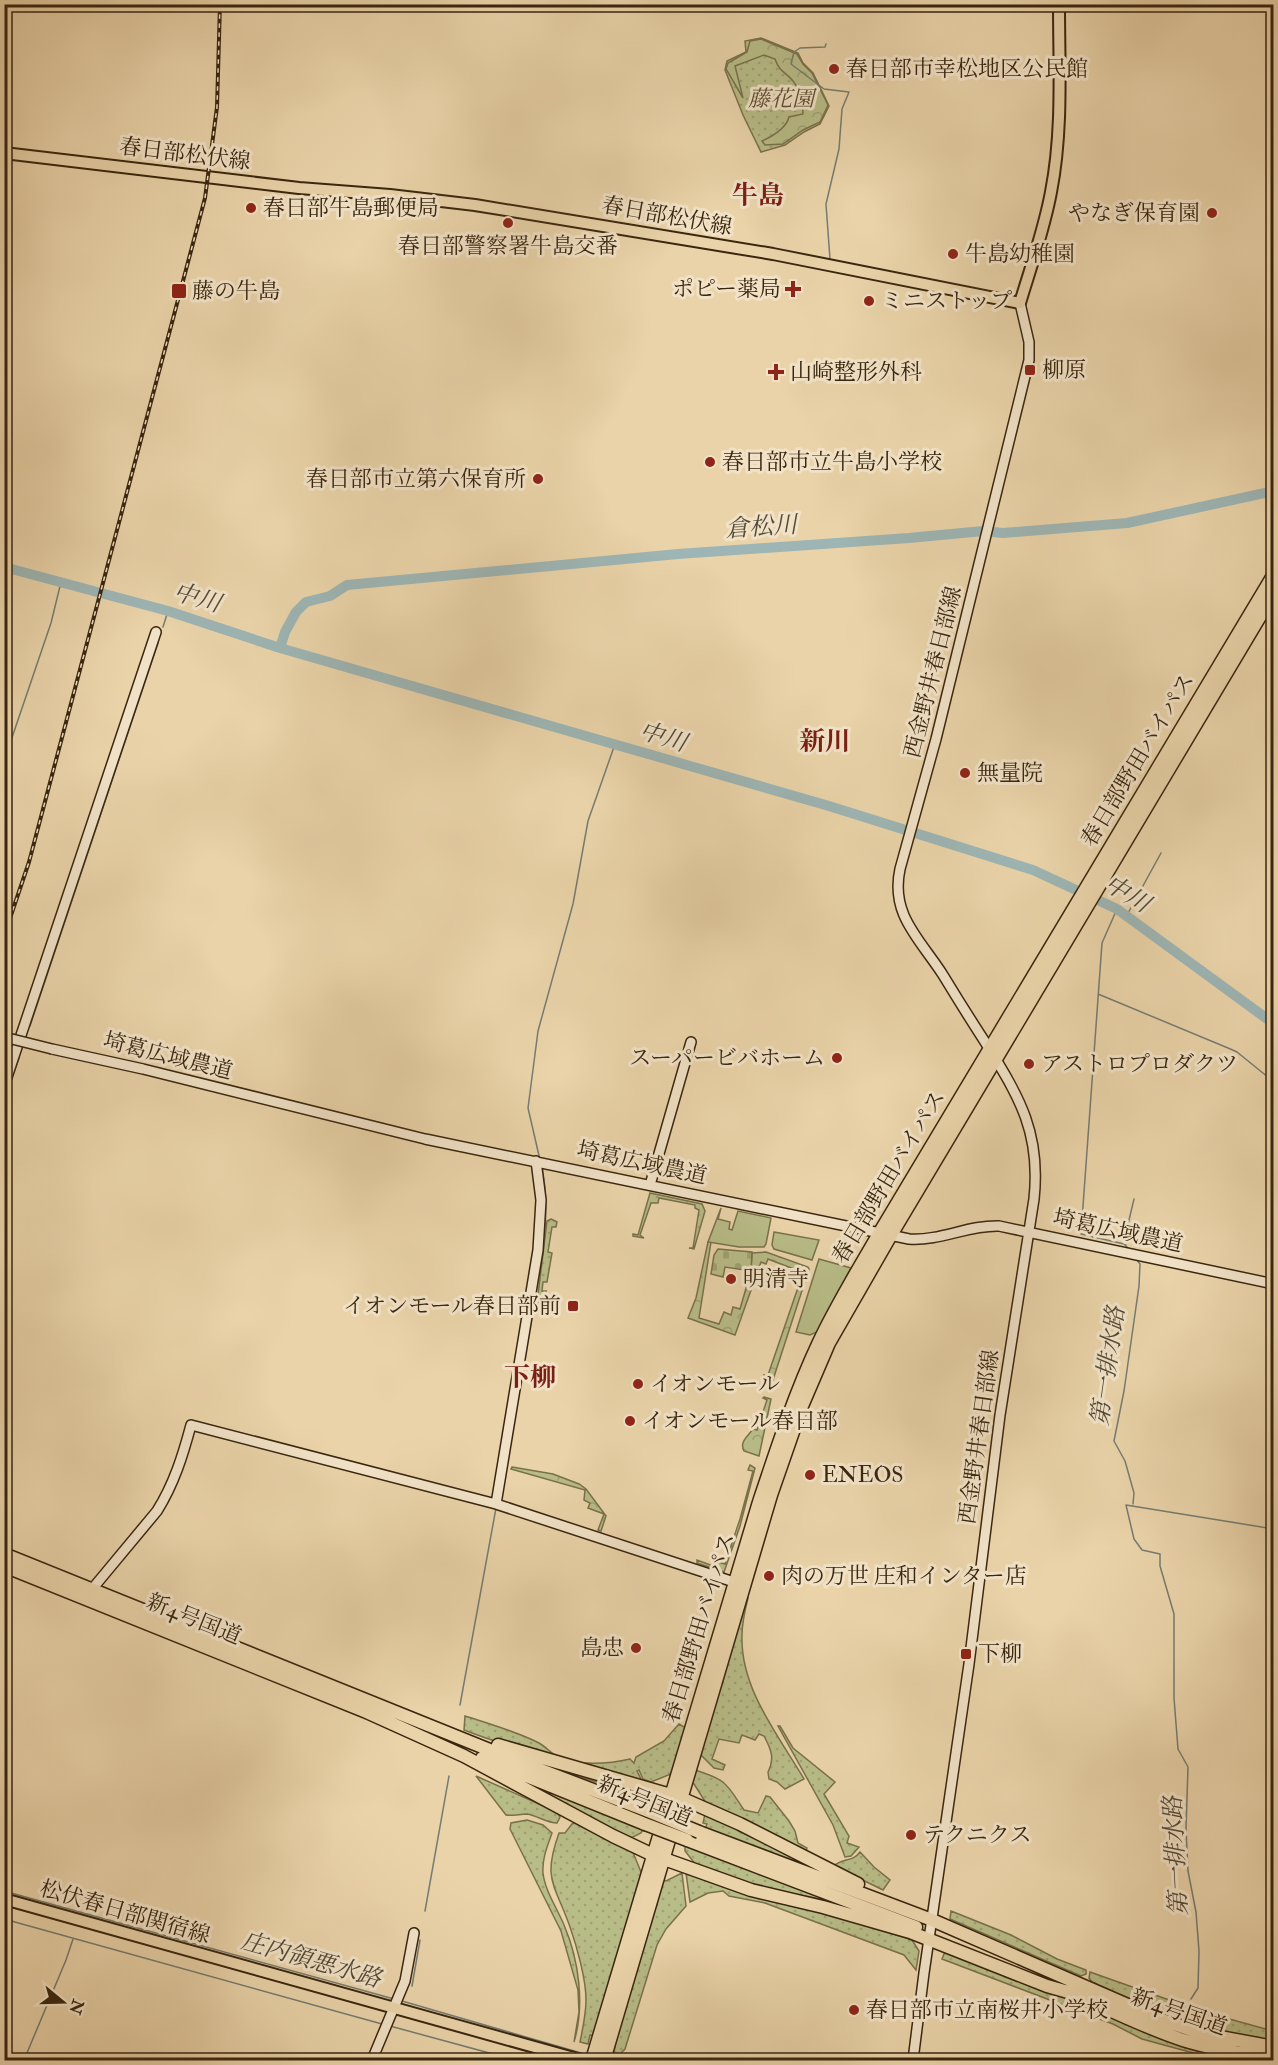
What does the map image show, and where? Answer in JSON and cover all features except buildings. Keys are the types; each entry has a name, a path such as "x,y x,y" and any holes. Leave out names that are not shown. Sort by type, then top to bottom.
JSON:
{"highway":[{"name":"春日部野田バイパス","path":"1104,868 1274,574"},
{"name":"春日部野田バイパス","path":"604,2061 603,2043 615,1989 658,1857 740,1584 802,1406 830,1343 886,1234 1072,920 1274,593"},
{"name":"新4号国道","path":"4,1554 88,1593 362,1710 647,1817 699,1832 930,1931 1047,1986 1075,1994 1133,2021 1182,2040 1222,2050 1274,2058"},
{"name":"新4号国道","path":"4,1566 88,1593 414,1718 647,1817 687,1840 1162,2020 1213,2036 1274,2047"},
{"path":"362,1710 464,1756 613,1836 658,1857 745,1888 930,1931"},
{"path":"414,1718 516,1751 676,1797 740,1824 866,1888 913,1907 930,1931"},
{"name":"春日部野田バイパス","path":"592,2061 603,2043"}],"main road":[{"path":"1020,303 1044,222 1053,177 1059,98 1059,4"},
{"name":"春日部松伏線","path":"4,153 299,188 475,205 773,254 1020,303"},
{"name":"松伏春日部関宿線","path":"4,1899 396,2002 575,2060"}],"street":[{"name":"西金野井春日部線","path":"913,2061 969,1664 1000,1415 1035,1185 1033,1144 1021,1102 993,1054 906,921 899,902 897,886 987,536 1029,360 1029,342 1020,303"},
{"path":"4,1086 156,632"},
{"name":"埼葛広域農道","path":"4,1037 425,1139 909,1239 936,1239 971,1228 990,1226 1028,1231 1274,1284"},
{"path":"650,1185 691,1042"},
{"path":"496,1504 538,1250 541,1200 536,1161"},
{"path":"88,1593 164,1500 177,1470 191,1425 496,1504 740,1584"},
{"path":"372,2061 407,1974 414,1934"}],"green space":[{"name":"藤花園","path":"761,38 798,53 803,63 813,73 829,106 820,124 785,145 761,152 725,70 727,61 746,52 745,41"},
{"path":"761,39 797,54 812,73 828,105 820,122 803,130 783,144 765,145 762,141 782,129 789,117 803,114 803,105 796,85 775,59 764,55 735,66 743,98 726,69 728,63 747,52 750,41"},
{"path":"650,1193 702,1204 705,1211 694,1249 689,1248 693,1248 699,1210 695,1208 695,1205 659,1198 658,1203 651,1203 640,1235 644,1238 633,1236 633,1234 638,1235"},
{"path":"721,1208 718,1219 730,1222 729,1229 732,1230 738,1211 771,1218 764,1247 739,1247 708,1242"},
{"path":"551,1219 557,1222 556,1227 552,1227 548,1252 552,1253 547,1282 543,1282 542,1291 546,1291 543,1304 537,1303 547,1221"},
{"path":"774,1232 819,1240 812,1260 774,1249 772,1245"},
{"path":"708,1242 711,1242 699,1318 719,1324 724,1312 731,1315 733,1307 740,1309 751,1271 752,1253 766,1252 809,1269 770,1389 767,1388 764,1375 768,1375 802,1276 798,1275 799,1271 768,1259 766,1264 761,1262 735,1335 688,1318 696,1298"},
{"path":"718,1249 752,1252 751,1271 725,1267 723,1277 711,1274 714,1255"},
{"path":"819,1259 851,1268 817,1332 810,1335 796,1332"},
{"path":"764,1397 771,1399 759,1456 744,1451 743,1445 753,1429 757,1430 767,1400"},
{"path":"750,1465 755,1468 740,1526 724,1572 697,1563 697,1560 716,1567 718,1562 725,1564 753,1471 748,1470"},
{"path":"512,1467 553,1474 586,1489 606,1516 601,1531 598,1530 604,1514 588,1508 590,1503 584,1500 585,1490 511,1469"},
{"path":"746,1598 748,1598 742,1635 747,1674 762,1710 804,1779 785,1789 769,1779 771,1754 764,1736 759,1734 755,1740 742,1735 739,1743 719,1739 712,1759 725,1765 723,1770 714,1768 700,1754"},
{"path":"465,1716 530,1739 565,1760 583,1763 630,1759 634,1763 636,1757 664,1741 679,1724 686,1728 671,1774 651,1782 643,1779 639,1770 637,1771 642,1781 552,1758 486,1738 464,1730"},
{"path":"778,1726 793,1748 835,1782 824,1794 849,1836 847,1843 859,1847 851,1856 845,1857 833,1825"},
{"path":"515,1754 570,1774 650,1798 651,1803 648,1802 647,1805"},
{"path":"494,1768 644,1828 641,1833 629,1839"},
{"path":"695,1770 725,1784 744,1810 758,1813 766,1796 770,1797 789,1821 798,1843 807,1848 806,1851 706,1803 691,1783"},
{"path":"476,1776 557,1812 560,1817 557,1823 527,1814 506,1815"},
{"path":"705,1814 818,1870 705,1829 707,1824 703,1823"},
{"path":"527,1820 543,1825 552,1833 544,1858 543,1873 569,1939 577,1968 580,1998 579,2013 577,2028 574,2042 579,2012 578,1990 561,1931 510,1829 511,1823"},
{"path":"575,1823 632,1850 643,1873 596,2036 590,2035 588,2044 580,2042 586,2005 583,1973 573,1935 552,1882 551,1872 551,1861 559,1833 565,1833"},
{"path":"685,1845 836,1902 747,1885 696,1865 685,1851"},
{"path":"860,1852 890,1880 883,1890 834,1866"},
{"path":"682,1873 686,1906 666,1929 657,1945 625,2049 620,2054 614,2052 619,2024 663,1880 666,1881"},
{"path":"686,1873 912,1940 919,1951 916,1970 904,1955 765,1903 729,1896 723,1891 708,1893 690,1902"},
{"path":"951,1911 1011,1935 1057,1959 1086,1970 1086,1974 1081,1976 950,1919"},
{"path":"946,1949 1197,2048 1197,2054 1142,2039 1113,2024 942,1959"},
{"path":"1090,1972 1192,2008 1194,2026 1092,1982 1089,1978"},
{"path":"1193,2009 1273,2031 1273,2043 1195,2026"}],"waterway":[{"path":"826,44 825,47 800,48 794,52 791,64 824,89 849,92 842,109 839,149 826,204 830,259"},
{"name":"倉松川","path":"280,648 285,632 296,612 306,602 330,596 347,585 678,554 983,531 1003,533 1127,523 1274,491"},
{"name":"中川","path":"4,567 168,611 280,648 829,806 1033,870 1117,909 1274,1024"},
{"path":"4,761 51,623 61,582"},
{"path":"163,627 168,611"},
{"path":"30,1026 158,643"},
{"path":"540,1160 528,1108 538,1031 573,904 588,821 615,744"},
{"path":"1127,915 1161,853"},
{"name":"第一排水路","path":"1117,909 1102,943 1081,1234 1124,1244 1130,1250"},
{"path":"1098,994 1237,1052 1274,1082"},
{"path":"4,1100 19,1058"},
{"path":"537,1285 546,1212 542,1168"},
{"path":"1126,1244 1125,1237 1134,1199"},
{"name":"第一排水路","path":"1133,1504 1134,1493 1125,1461 1114,1441 1124,1391 1139,1286 1140,1264 1136,1259"},
{"name":"第一排水路","path":"1191,1999 1198,1988 1199,1951 1196,1912 1188,1871 1186,1829 1188,1767 1178,1749 1174,1698 1174,1614 1160,1566 1160,1554 1142,1550 1134,1539 1126,1505 1274,1529"},
{"path":"460,1705 496,1508"},
{"path":"425,1911 449,1776"},
{"name":"庄内領悪水路","path":"4,1891 394,1999"},
{"path":"4,1919 382,2024"},
{"path":"24,2060 73,1939"},
{"path":"412,1986 420,1940"},
{"name":"庄内領悪水路","path":"402,2001 588,2055"},
{"path":"390,2026 515,2060"}],"railway":[{"path":"4,936 29,862 205,198 217,107 220,4"}],"place":[{"name":"春日部市幸松地区公民館","path":"834,69"},
{"name":"春日部牛島郵便局","path":"251,208"},
{"name":"やなぎ保育園","path":"1212,213"},
{"name":"春日部警察署牛島交番","path":"508,223"},
{"name":"牛島幼稚園","path":"953,254"},
{"name":"ポピー薬局","path":"793,289"},
{"name":"藤の牛島","path":"179,291"},
{"name":"ミニストップ","path":"869,301"},
{"name":"柳原","path":"1030,370"},
{"name":"山崎整形外科","path":"776,372"},
{"name":"春日部市立牛島小学校","path":"710,462"},
{"name":"春日部市立第六保育所","path":"538,479"},
{"name":"無量院","path":"965,773"},
{"name":"スーパービバホーム","path":"837,1058"},
{"name":"アストロプロダクツ","path":"1029,1064"},
{"name":"明清寺","path":"731,1279"},
{"name":"イオンモール春日部前","path":"573,1306"},
{"name":"イオンモール","path":"638,1384"},
{"name":"イオンモール春日部","path":"630,1421"},
{"name":"ENEOS","path":"810,1475"},
{"name":"肉の万世 庄和インター店","path":"769,1576"},
{"name":"島忠","path":"636,1648"},
{"name":"下柳","path":"966,1654"},
{"name":"テクニクス","path":"911,1835"},
{"name":"春日部市立南桜井小学校","path":"854,2010"}],"district":[{"name":"牛島","path":"758,196"},
{"name":"新川","path":"825,742"},
{"name":"下柳","path":"530,1378"}]}
